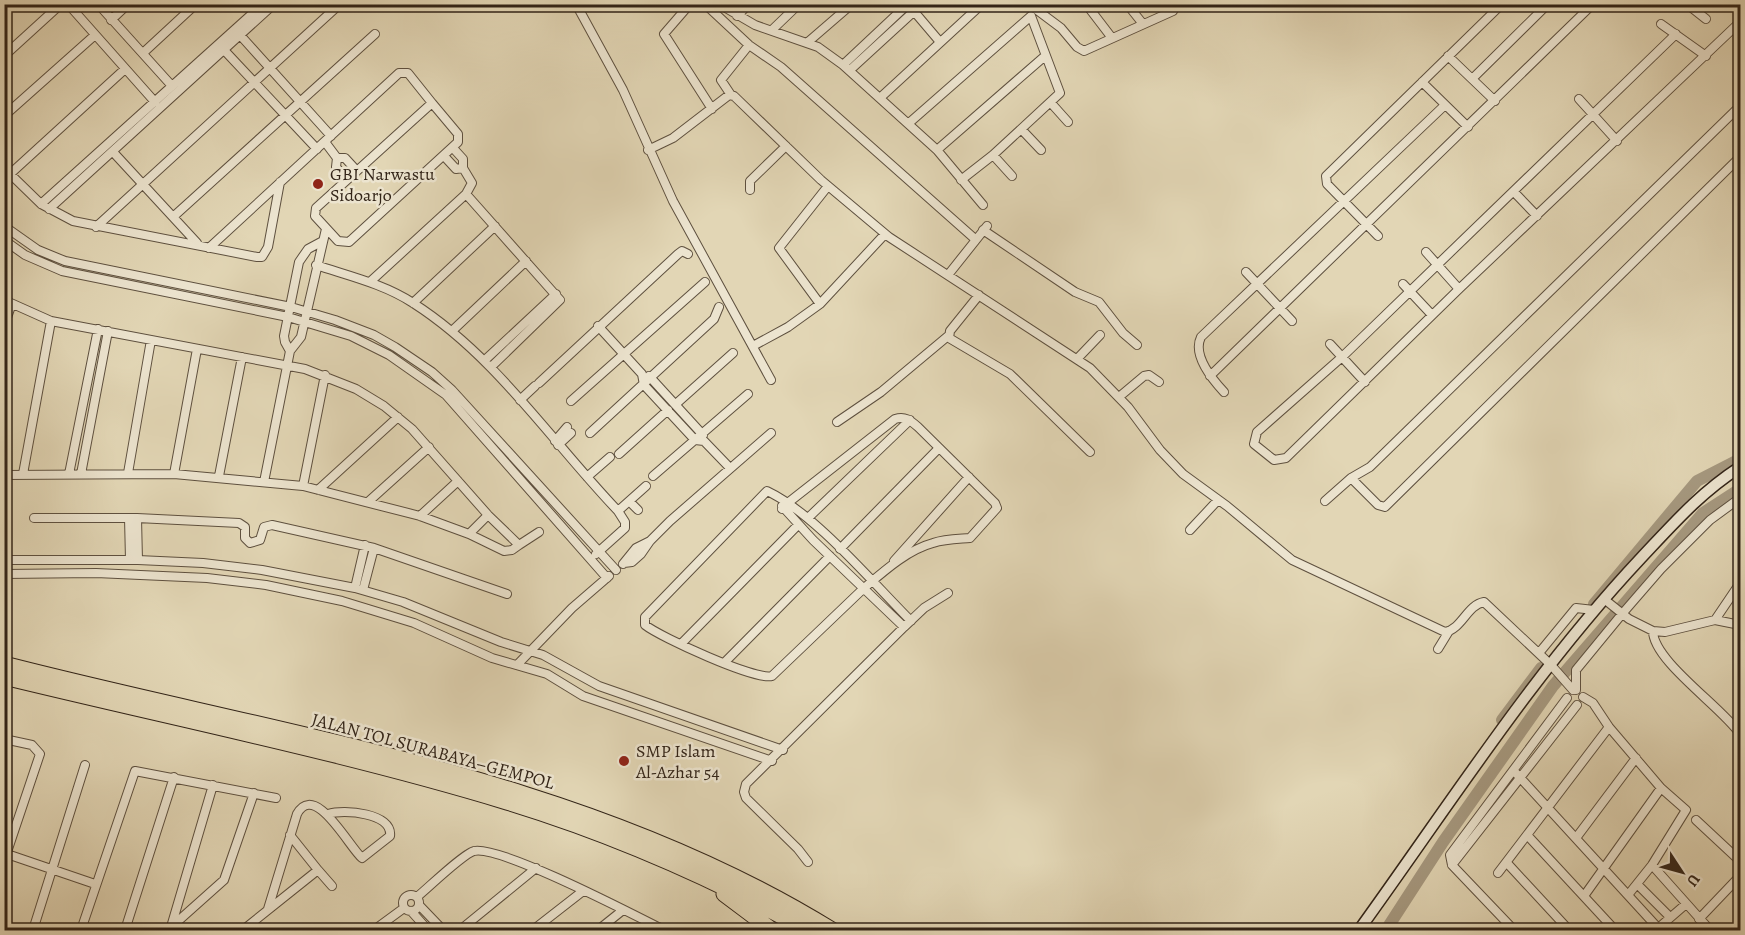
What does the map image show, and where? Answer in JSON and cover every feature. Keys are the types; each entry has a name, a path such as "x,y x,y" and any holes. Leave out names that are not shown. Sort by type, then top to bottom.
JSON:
{"highway":[{"name":"JALAN TOL SURABAYA–GEMPOL","path":"4,664 436,777 454,788 576,825 711,881 807,930"},
{"name":"JALAN TOL SURABAYA–GEMPOL","path":"4,677 308,749 436,777 469,779 577,812 664,846 752,887 832,930"},
{"path":"711,881 718,890 772,930"}],"street":[{"path":"4,56 61,4"},
{"path":"68,4 155,102"},
{"path":"98,4 172,86"},
{"path":"111,20 129,4"},
{"path":"143,53 196,4"},
{"path":"49,209 224,50 263,4"},
{"path":"41,204 172,86 274,4"},
{"path":"96,227 340,4"},
{"path":"576,4 622,90 673,201 771,380"},
{"path":"690,4 664,34 712,109"},
{"path":"705,4 749,45 781,67 975,239"},
{"path":"719,4 736,16 808,42 846,67 937,150 983,205"},
{"path":"736,16 749,4"},
{"path":"773,29 799,4"},
{"path":"808,42 852,4"},
{"path":"846,67 909,6 922,4"},
{"path":"881,97 981,4"},
{"path":"1086,4 1112,38"},
{"path":"1127,4 1143,24"},
{"path":"1031,8 1064,31 1080,50 1088,50 1173,11 1177,4"},
{"path":"1378,236 1327,184 1326,176 1502,4"},
{"path":"1472,79 1548,4"},
{"path":"1210,376 1593,4"},
{"path":"1687,4 1706,19"},
{"path":"909,6 940,42"},
{"path":"961,180 1022,130 1058,96 1060,88 1045,56 1031,8"},
{"path":"909,123 1031,8"},
{"path":"1676,34 1594,116 1342,357 1257,432 1254,436 1254,444 1274,460 1286,458 1459,289 1740,22"},
{"path":"1661,24 1706,56"},
{"path":"173,217 375,34"},
{"path":"4,116 95,35"},
{"path":"234,37 269,68 301,102 328,139 337,158 336,167 346,179"},
{"path":"749,45 721,80 731,95 828,186 885,234 1077,358 1119,397 1175,465 1302,566 1441,630 1449,631"},
{"path":"224,50 317,149"},
{"path":"937,150 1045,56"},
{"path":"1448,56 1495,101"},
{"path":"125,69 7,171 41,204 73,222 180,243 197,243 241,256 262,257 266,254 280,182"},
{"path":"209,248 403,72 408,73 458,134 458,142 349,242 339,241 326,228 315,216 316,208 432,103"},
{"path":"1422,82 1468,127"},
{"path":"648,150 672,138 731,95"},
{"path":"1579,99 1617,141"},
{"path":"1051,103 1068,122"},
{"path":"1224,392 1210,376 1198,346 1199,340 1445,105"},
{"path":"1325,501 1351,478 1370,467 1740,106"},
{"path":"1022,130 1041,150"},
{"path":"750,190 750,181 786,146"},
{"path":"370,281 466,194 472,183 463,168 462,159 453,148"},
{"path":"113,152 197,243"},
{"path":"993,155 1012,176"},
{"path":"444,156 456,169 463,168"},
{"path":"1351,478 1378,505 1385,507 1740,157"},
{"path":"337,158 345,158 356,170"},
{"path":"820,303 779,248 828,186"},
{"path":"1514,192 1537,216"},
{"path":"466,194 560,300 491,367"},
{"path":"413,303 495,226"},
{"path":"264,482 286,365 291,351 301,337 326,228"},
{"path":"948,275 985,228 1075,292 1099,302 1123,333 1137,345"},
{"path":"6,230 50,256 142,278 291,307 374,335 432,372 607,578"},
{"path":"753,346 788,327 820,303 885,234"},
{"path":"4,240 25,255 62,272 305,321 351,336 389,355 449,393 616,570"},
{"path":"291,351 285,342 299,262 308,249 321,242"},
{"path":"520,400 678,254 682,251 688,254"},
{"path":"1426,252 1459,289"},
{"path":"452,331 526,261"},
{"path":"316,265 370,281 413,303 452,331 485,360 625,522 625,528 591,559"},
{"path":"1246,272 1292,321"},
{"path":"140,287 142,278"},
{"path":"571,401 705,282"},
{"path":"1403,284 1432,315"},
{"path":"485,360 556,294"},
{"path":"837,422 881,392 948,336 979,295"},
{"path":"4,326 8,303 51,321 286,365 325,375 356,389 398,417 429,447 488,515 519,545"},
{"path":"590,433 714,319 719,307"},
{"path":"23,474 51,321"},
{"path":"598,326 642,374 652,377 703,432 704,441 730,468"},
{"path":"69,474 98,330"},
{"path":"81,474 108,331"},
{"path":"1077,358 1100,335"},
{"path":"948,336 978,357 1010,374 1090,452"},
{"path":"128,473 151,340"},
{"path":"1330,344 1365,382"},
{"path":"174,474 197,349"},
{"path":"676,403 733,353"},
{"path":"219,476 242,357"},
{"path":"642,374 644,385 695,440 704,441"},
{"path":"303,486 325,375"},
{"path":"1119,397 1144,376 1152,376 1159,382"},
{"path":"653,476 748,394"},
{"path":"619,453 668,410"},
{"path":"318,490 398,417"},
{"path":"784,504 895,418 910,420 997,506 996,511 970,538 932,543 885,571"},
{"path":"808,519 910,420"},
{"path":"556,443 569,430"},
{"path":"517,665 528,651 624,563 636,548 650,541 771,433"},
{"path":"368,502 429,447"},
{"path":"840,549 939,448"},
{"path":"587,477 610,457"},
{"path":"1359,930 1553,667 1591,609 1607,602 1697,498 1740,467"},
{"path":"4,475 128,473 219,476 303,486 368,502 420,516 504,550 512,550 539,532"},
{"path":"911,621 872,582 840,549 808,519 770,492 763,494 645,617 643,623 681,644 724,663 760,676 772,676 863,589 872,582 885,571 969,477"},
{"path":"420,516 458,481"},
{"path":"618,512 646,486"},
{"path":"1517,775 1574,690 1576,670 1621,613 1710,520 1740,498"},
{"path":"1190,530 1218,500"},
{"path":"630,502 638,510"},
{"path":"784,504 798,525 904,627"},
{"path":"469,534 488,515"},
{"path":"33,518 133,518 239,523 245,527 245,537 250,543 260,540 264,528 269,525 365,545 507,594"},
{"path":"133,518 134,560"},
{"path":"681,644 798,525"},
{"path":"813,540 821,532"},
{"path":"355,588 365,545"},
{"path":"363,590 374,548"},
{"path":"724,663 830,556"},
{"path":"4,560 134,560 203,563 262,570 355,588 445,618 551,659 586,681 783,750"},
{"path":"79,560 80,574"},
{"path":"96,560 96,573"},
{"path":"4,574 96,573 207,578 285,589 342,602 414,623 492,657 535,669 575,692 772,761"},
{"path":"1715,620 1740,584"},
{"path":"808,862 744,796 746,784 772,761 904,627 948,593"},
{"path":"1438,649 1449,631 1476,605 1484,602 1539,653 1574,690 1593,704 1609,727 1661,788 1686,810 1652,865 1628,895"},
{"path":"1607,602 1621,613 1653,631 1665,632 1715,620 1740,625"},
{"path":"1539,653 1571,612 1579,606 1591,609"},
{"path":"1653,631 1655,642 1695,690 1715,705 1740,734"},
{"path":"615,707 620,693"},
{"path":"1514,930 1452,865 1451,852 1583,697"},
{"path":"1567,698 1571,704 1577,705"},
{"path":"1498,873 1609,727"},
{"path":"4,739 32,745 40,754 6,857 95,884"},
{"path":"1576,838 1636,758"},
{"path":"33,930 85,765"},
{"path":"81,930 133,772 141,770 276,798"},
{"path":"1517,775 1657,929 1686,904"},
{"path":"125,930 174,777"},
{"path":"169,929 213,785"},
{"path":"1584,896 1661,788"},
{"path":"169,929 224,880 254,793"},
{"path":"268,909 297,814 305,805 310,804 328,814 362,858 368,857 390,836 388,827 377,818 339,810 328,814"},
{"path":"1696,820 1740,861"},
{"path":"290,835 332,886"},
{"path":"1528,836 1615,930"},
{"path":"374,930 408,910 475,851 485,850 536,868 662,930"},
{"path":"1507,863 1569,930"},
{"path":"1652,865 1710,930"},
{"path":"460,930 536,868"},
{"path":"243,930 318,870"},
{"path":"1699,919 1740,876"},
{"path":"1637,884 1670,917"},
{"path":"533,930 583,891"},
{"path":"428,930 408,910 404,897 412,894 443,930"},
{"path":"598,930 623,910"}],"waterway":[{"path":"1594,604 1697,481 1740,459"},
{"path":"1386,930 1443,842 1553,686 1703,513 1740,489"},
{"path":"1502,720 1541,668"}],"place":[{"name":"GBI Narwastu Sidoarjo","path":"318,184"},
{"name":"SMP Islam Al-Azhar 54","path":"624,761"}]}
